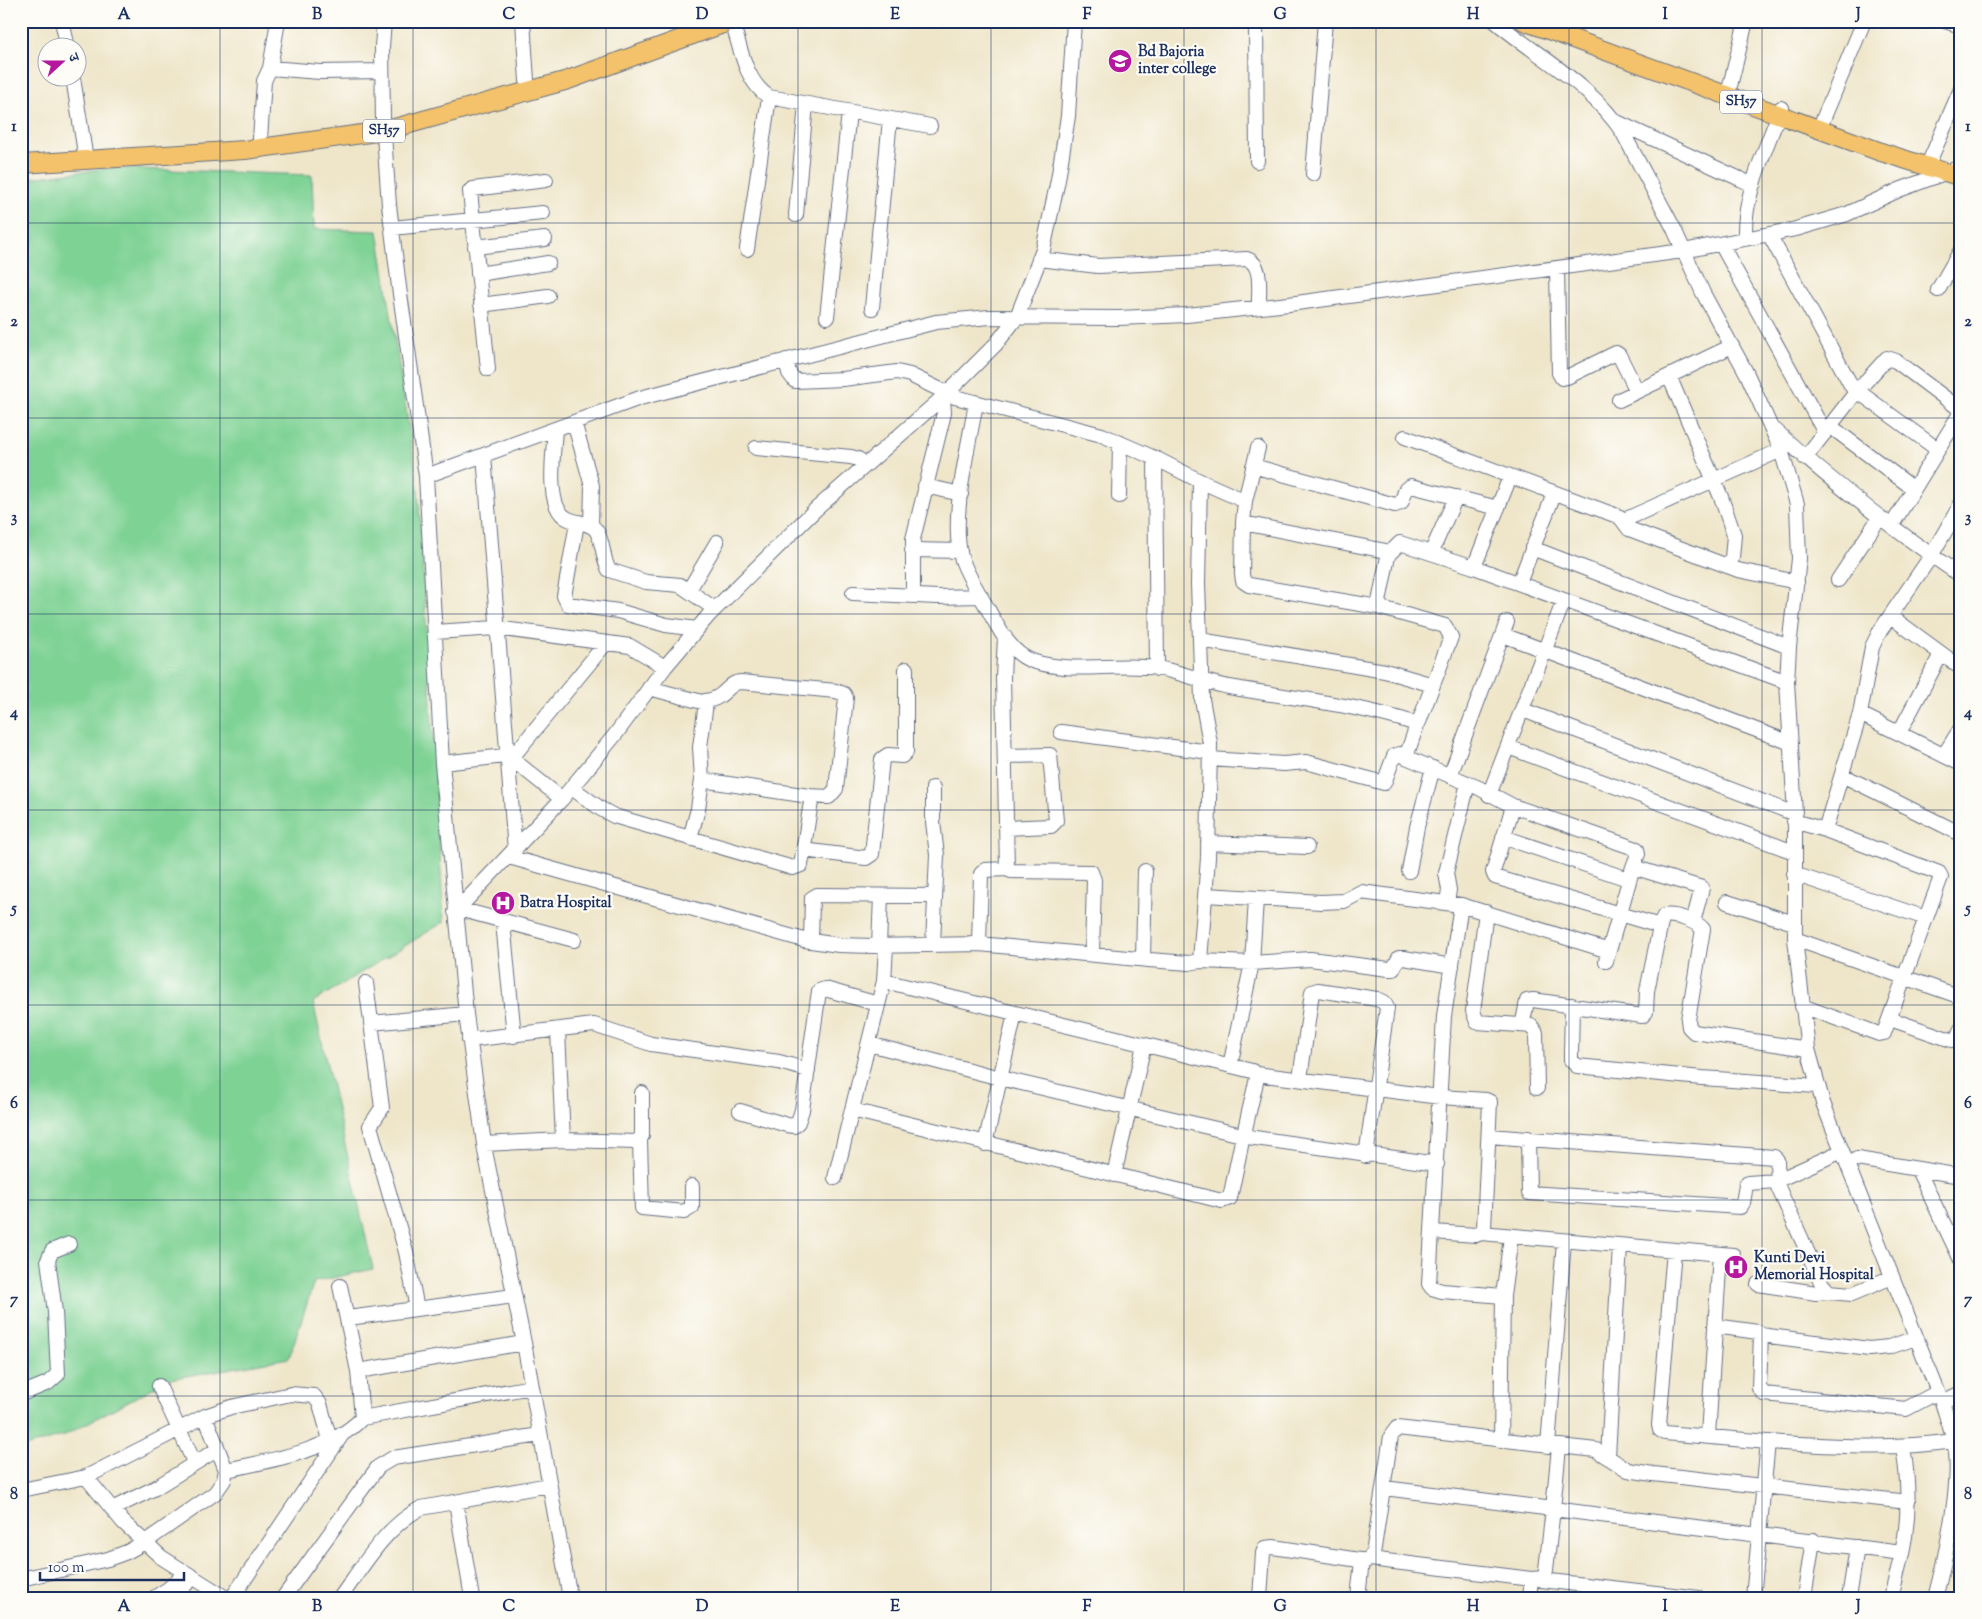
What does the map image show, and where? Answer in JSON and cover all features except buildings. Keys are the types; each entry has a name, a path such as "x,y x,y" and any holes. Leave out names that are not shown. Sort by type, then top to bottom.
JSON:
{"main road":[{"name":"SH57","path":"21,156 86,153 260,139 383,126 404,117 606,58 701,21"},
{"name":"SH57","path":"1524,21 1780,112 1957,171"},
{"name":"SH57","path":"1547,21 1666,71 1729,90 1780,112 1822,122 1957,171"},
{"name":"SH57","path":"21,164 245,150 383,126 568,80 728,22"}],"street":[{"path":"62,21 66,38"},
{"path":"260,139 264,81 270,68 278,21"},
{"path":"384,21 382,71 383,126 392,228 426,476 442,763 469,1040 484,1144 524,1343 570,1598"},
{"path":"523,21 527,81"},
{"path":"457,911 572,788 615,735 649,688 715,609 864,464 945,396 996,344 1017,317 1039,259 1052,215 1068,116 1074,21"},
{"path":"1256,21 1257,161"},
{"path":"1313,174 1325,21"},
{"path":"1495,21 1572,80 1616,122 1632,148 1771,426 1781,450 1797,504 1799,559 1787,682 1794,818 1794,924 1802,1006 1808,1049 1817,1086 1940,1397 1957,1450 1952,1510 1936,1598"},
{"path":"1729,90 1746,21"},
{"path":"1822,122 1864,21"},
{"path":"1945,21 1961,26"},
{"path":"728,22 747,69 762,92 769,97 930,126"},
{"path":"270,68 320,72 382,71"},
{"path":"75,88 86,153"},
{"path":"1930,160 1961,89"},
{"path":"747,249 769,97"},
{"path":"796,215 806,104"},
{"path":"827,317 849,112"},
{"path":"1745,239 1744,219 1754,184 1780,112"},
{"path":"872,308 890,119"},
{"path":"1616,122 1754,184"},
{"path":"426,476 640,398 936,322 964,318 1128,318 1187,315 1683,251 1769,234 1847,214 1899,190 1957,171"},
{"path":"488,369 469,194 473,189 546,180"},
{"path":"392,228 543,213"},
{"path":"1769,234 1848,382 1857,391 1937,449"},
{"path":"475,247 545,239"},
{"path":"1721,244 1828,429 1914,489"},
{"path":"1938,290 1961,250"},
{"path":"1039,259 1098,266 1247,259 1255,263 1258,268 1258,307"},
{"path":"478,274 548,262"},
{"path":"1557,268 1559,373 1562,378 1616,353 1619,354 1637,391"},
{"path":"481,305 548,296"},
{"path":"1619,400 1732,346"},
{"path":"1805,458 1857,391 1883,362 1891,358 1961,411 1892,525"},
{"path":"786,360 788,373 795,381 844,380 897,372 935,386 945,396 1035,416 1120,443 1245,501"},
{"path":"1669,376 1713,479 1734,535 1732,558 1727,566"},
{"path":"913,596 912,550 925,486 944,413 945,396"},
{"path":"976,403 957,520 957,539 962,560 981,596 1005,637 1020,655 1032,661 1088,669 1124,667 1157,669 1202,681 1379,712 1418,722"},
{"path":"574,422 592,486 584,524 564,596 568,604 618,611 666,625 697,629"},
{"path":"1771,426 1805,458 1931,556 1961,576"},
{"path":"555,429 552,490 555,502 564,517 584,524 599,536 607,567 612,573 646,582 672,583 689,590 715,609"},
{"path":"1405,437 1624,520 1629,529 1727,566 1797,582"},
{"path":"1119,496 1120,443"},
{"path":"756,448 851,457 858,459 864,464"},
{"path":"1258,448 1245,501 1243,581 1249,585 1378,607 1422,618 1445,626 1449,630 1451,637 1406,757"},
{"path":"1624,520 1781,450"},
{"path":"484,455 496,628 510,757 512,854"},
{"path":"1155,458 1157,669"},
{"path":"1253,466 1395,505 1402,503 1406,489 1411,486 1498,508"},
{"path":"1474,567 1510,477"},
{"path":"1200,481 1198,584 1200,640 1202,681 1210,756 1206,894 1200,961"},
{"path":"925,486 961,494"},
{"path":"1519,583 1554,494"},
{"path":"1431,553 1456,497"},
{"path":"1825,830 1860,714 1872,647 1890,616 1931,556 1956,526 1961,504"},
{"path":"1838,580 1880,517"},
{"path":"1244,523 1389,551 1394,551 1400,543 1519,583 1787,682"},
{"path":"689,590 716,542"},
{"path":"1532,548 1789,647"},
{"path":"912,550 960,551"},
{"path":"1378,607 1389,551"},
{"path":"853,593 913,596 981,596"},
{"path":"1489,794 1564,600"},
{"path":"1890,616 1961,668"},
{"path":"435,632 496,628 606,642 634,648 666,667"},
{"path":"1450,776 1505,628 1544,651 1791,744"},
{"path":"1005,637 1002,677 1007,869"},
{"path":"1200,640 1385,670 1433,684"},
{"path":"442,763 510,757 606,642"},
{"path":"1899,733 1941,654"},
{"path":"803,850 866,858 872,854 882,759 888,755 902,756 906,752 906,669"},
{"path":"649,688 705,701 716,700 736,682 836,691 844,694 846,698 836,789 829,797 809,796 702,780"},
{"path":"690,838 698,809 702,780 700,747 706,708 705,701"},
{"path":"1523,710 1794,818 1939,873 1941,881 1904,975 1884,1033 1879,1034 1802,1006"},
{"path":"1860,714 1961,764"},
{"path":"1944,756 1961,728"},
{"path":"1061,732 1210,756 1284,764 1306,762 1381,784 1387,781 1394,756 1400,754 1468,783 1513,806 1636,849 1638,854 1607,956 1486,912 1454,904 1361,892 1344,901 1321,902 1206,894"},
{"path":"1508,747 1794,852"},
{"path":"1005,756 1050,755 1056,820 1051,826 1007,828"},
{"path":"510,757 562,799"},
{"path":"1409,871 1415,835 1432,768"},
{"path":"1842,775 1961,834"},
{"path":"1468,783 1446,873 1454,904 1452,966 1444,1016 1429,1284 1432,1288 1442,1291 1503,1296"},
{"path":"572,788 601,810 614,816 792,868 801,865 811,802 809,796"},
{"path":"933,788 933,822 937,855 933,944"},
{"path":"1513,806 1493,872 1495,878 1660,926"},
{"path":"1503,837 1631,873 1702,888 1693,922"},
{"path":"1208,843 1307,847"},
{"path":"512,854 811,941 839,945 979,944 1189,962 1252,963 1310,959 1389,969 1393,968 1399,958 1404,958 1452,966"},
{"path":"979,944 981,874 985,870 1091,872 1094,880 1092,954"},
{"path":"1143,959 1145,871"},
{"path":"1794,874 1926,918"},
{"path":"811,941 814,896 935,896"},
{"path":"835,1178 884,982 881,896"},
{"path":"1230,1066 1252,963 1256,898"},
{"path":"1727,902 1794,924"},
{"path":"457,911 574,940"},
{"path":"1486,912 1474,1018 1477,1022 1531,1026 1536,1033 1537,1088"},
{"path":"1519,1024 1523,1022 1528,1001 1572,1005 1642,1016 1646,1012 1647,991 1660,926 1664,916 1669,915 1699,924 1703,933 1688,1020 1689,1027 1694,1032 1808,1049"},
{"path":"503,922 514,1036"},
{"path":"1795,939 1904,975 1961,997"},
{"path":"884,982 1230,1066 1256,1074 1440,1097 1486,1100 1490,1102 1489,1136 1484,1228 1482,1233"},
{"path":"366,983 382,1108 370,1126 406,1252 417,1309"},
{"path":"740,1111 794,1126 798,1122 802,1110 819,991 825,990 878,1004"},
{"path":"1300,1079 1309,1000 1312,992 1318,990 1377,999 1384,1002 1387,1008 1366,1156"},
{"path":"1572,1005 1571,1060 1578,1066 1702,1078 1817,1086"},
{"path":"371,1023 466,1014"},
{"path":"985,1144 1015,1014"},
{"path":"1890,1018 1951,1040 1956,1040 1961,1029"},
{"path":"469,1040 558,1031 594,1025 651,1044 779,1062 808,1070"},
{"path":"558,1031 562,1140"},
{"path":"869,1044 1000,1078 1244,1136 1366,1156 1436,1164"},
{"path":"1114,1175 1144,1045"},
{"path":"852,1110 985,1144 1226,1200 1230,1198 1256,1074"},
{"path":"642,1093 642,1136 640,1141 642,1208 684,1212 689,1210 692,1207 692,1186"},
{"path":"1489,1136 1774,1157 1778,1164 1776,1181 1822,1284 1829,1292"},
{"path":"1528,1138 1529,1193 1740,1207 1743,1203 1748,1183 1776,1181 1842,1151"},
{"path":"484,1144 562,1140 640,1141"},
{"path":"1857,1159 1961,1176"},
{"path":"1918,1170 1961,1260"},
{"path":"1433,1232 1476,1235 1482,1233 1510,1237 1727,1254 1715,1326 1708,1435"},
{"path":"1501,1441 1503,1296 1510,1237"},
{"path":"1529,1598 1536,1580 1546,1574 1553,1509 1554,1446 1564,1241"},
{"path":"21,1394 48,1383 58,1374 55,1312 48,1260 52,1251 69,1244"},
{"path":"1608,1456 1620,1246"},
{"path":"1674,1250 1660,1430 1665,1433 1708,1435 1768,1442 1868,1448 1903,1447 1957,1450"},
{"path":"1758,1284 1816,1293 1852,1294 1892,1277"},
{"path":"340,1286 358,1371 362,1418"},
{"path":"348,1318 514,1296"},
{"path":"1715,1326 1761,1335 1869,1349 1889,1347 1916,1338"},
{"path":"1761,1335 1759,1388 1764,1394 1906,1409 1940,1397 1961,1393"},
{"path":"358,1371 524,1343"},
{"path":"160,1386 194,1462"},
{"path":"226,1470 291,1455 344,1433 362,1418 531,1386"},
{"path":"21,1490 86,1477 205,1416 231,1407 291,1394 314,1396 320,1404 330,1440"},
{"path":"21,1579 108,1559 145,1542 214,1493 224,1480 226,1470 205,1416"},
{"path":"1358,1598 1366,1560 1374,1554 1391,1436 1397,1428 1596,1450 1628,1470 1908,1502"},
{"path":"232,1598 344,1433"},
{"path":"283,1598 378,1467 385,1462 393,1458 540,1435"},
{"path":"1753,1598 1768,1442"},
{"path":"1891,1598 1902,1553 1908,1502 1908,1476 1903,1447"},
{"path":"112,1509 155,1488 194,1462 218,1449"},
{"path":"86,1477 112,1509 161,1557 188,1576 226,1598"},
{"path":"340,1598 393,1528 404,1517 420,1508 549,1485"},
{"path":"1384,1488 1813,1540 1902,1553"},
{"path":"456,1502 472,1598"},
{"path":"1804,1598 1813,1540"},
{"path":"1260,1598 1263,1553 1265,1548 1273,1547 1655,1595 1699,1598"},
{"path":"1849,1598 1856,1547"},
{"path":"154,1598 188,1576"},
{"path":"175,1598 188,1576"}],"green space":[{"path":"111,168 312,175 314,229 378,231 418,486 444,922 313,1002 373,1269 314,1282 289,1358 170,1379 63,1436 21,1448 21,179"}],"place":[{"name":"Bd Bajoria inter college","path":"1120,61"},
{"name":"Batra Hospital","path":"503,903"},
{"name":"Kunti Devi Memorial Hospital","path":"1736,1267"}]}
